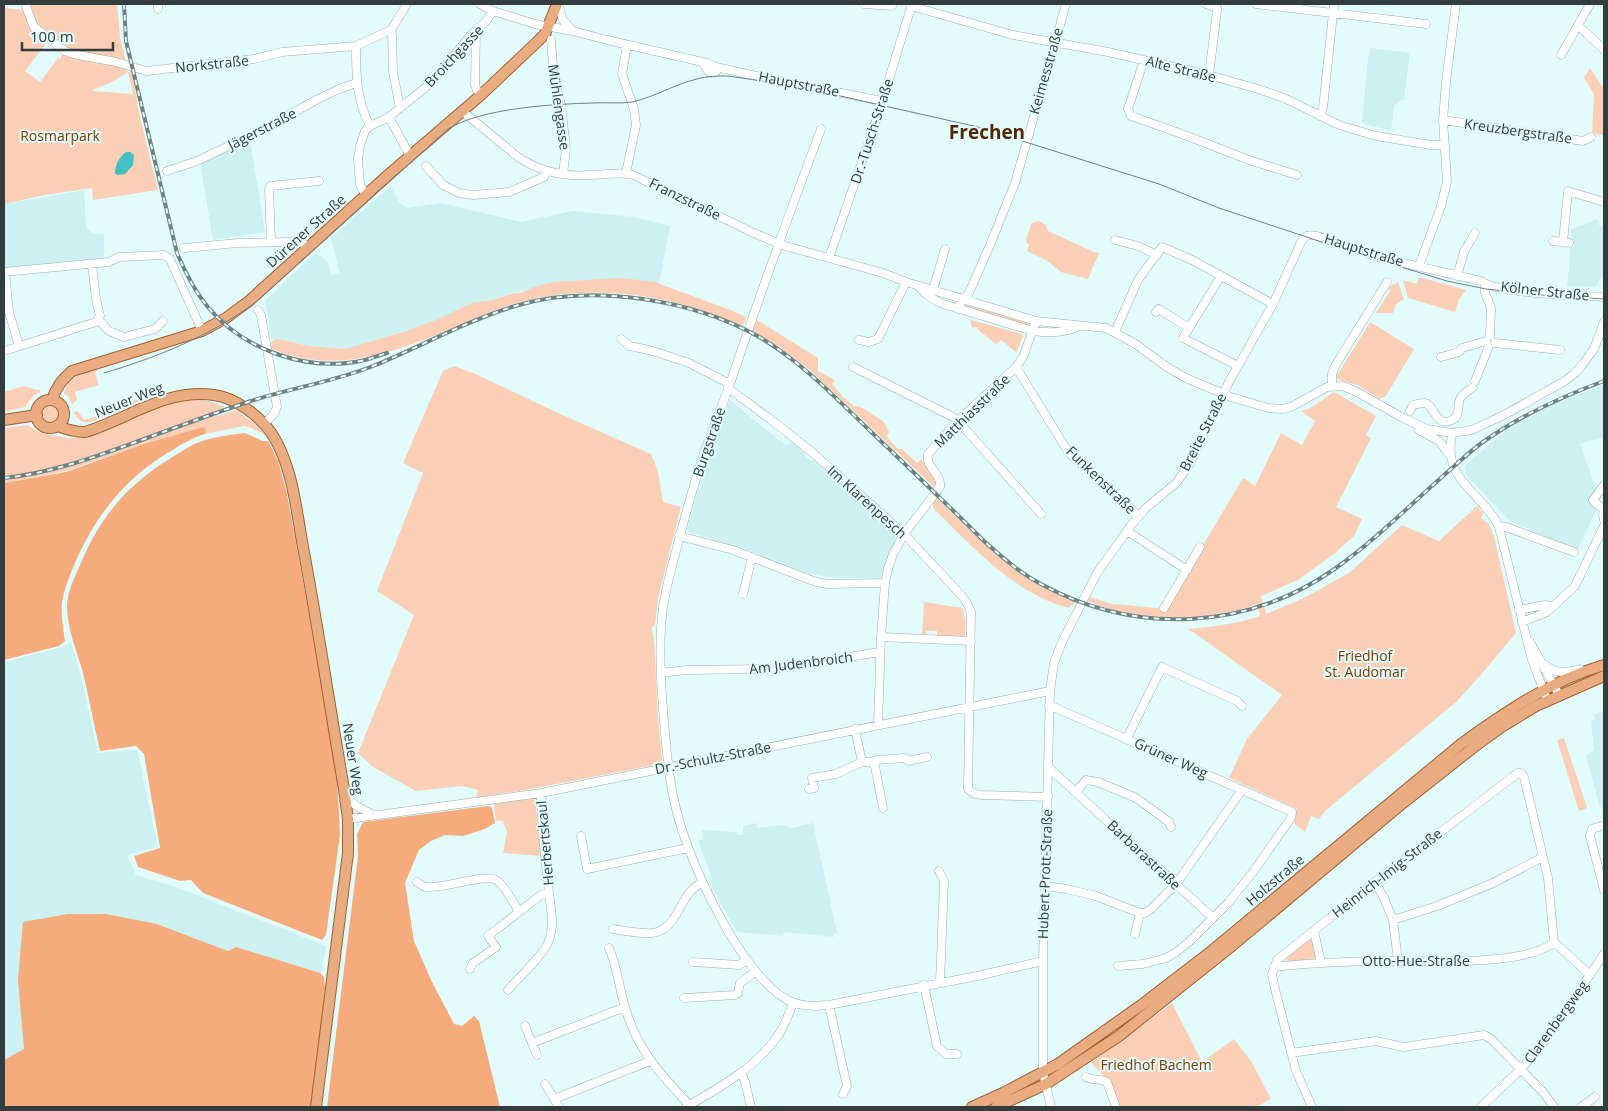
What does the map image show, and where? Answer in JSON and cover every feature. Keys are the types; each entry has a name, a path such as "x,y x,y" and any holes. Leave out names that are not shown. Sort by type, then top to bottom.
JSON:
{"main road":[{"name":"Dürener Straße","path":"52,400 61,381 72,371 202,331 226,318 249,301 366,195 481,95 538,41 545,34 557,4"},
{"name":"Neuer Weg","path":"58,426 66,430 85,432 159,401 175,396 204,394 230,400 249,411 272,434 284,458 312,594 348,818 348,853 316,1107"},
{"path":"48,400 52,400 60,404 64,412 63,420 54,428 44,427 38,420 38,407 48,400"},
{"path":"4,420 37,416"},
{"name":"Holzstraße","path":"972,1107 1058,1064 1140,1006 1209,953 1461,744 1498,718 1545,696 1592,669 1604,665"},
{"name":"Holzstraße","path":"1556,690 1604,676"},
{"name":"Holzstraße","path":"996,1107 1046,1084 1126,1030 1456,761 1545,696"}],"street":[{"name":"Norkstraße","path":"25,4 34,27 65,51 150,70 254,59 282,52 356,46 391,30"},
{"path":"400,108 393,72 391,30 407,4"},
{"name":"Hauptstraße","path":"480,4 493,11 517,19 702,62 711,74 716,72 716,67 882,101"},
{"path":"557,4 562,20 573,31"},
{"path":"864,4 892,6"},
{"name":"Keimesstraße","path":"958,309 961,299 968,295 1015,183 1066,4"},
{"path":"1206,4 1217,8 1209,75"},
{"path":"1256,4 1334,8 1426,24"},
{"path":"1419,266 1441,206 1447,182 1444,120 1446,82 1456,4"},
{"path":"1561,55 1590,4"},
{"name":"Alte Straße","path":"912,5 1013,36 1108,52 1209,75 1284,98 1339,125 1376,136 1445,145"},
{"name":"Dr.-Tusch-Straße","path":"829,258 912,5"},
{"path":"1320,116 1323,108 1334,8"},
{"name":"Broichgasse","path":"370,126 388,117 439,75 493,11"},
{"path":"1578,25 1604,50"},
{"path":"476,30 475,85 481,95"},
{"name":"Mühlengasse","path":"551,40 554,79 561,104 566,149 563,174"},
{"path":"626,173 636,125 634,109 622,74 627,45"},
{"path":"356,46 356,84 363,111 370,126 363,137 358,159 360,185 366,195"},
{"path":"1144,60 1128,109 1129,114 1134,118 1249,160 1297,175"},
{"name":"Jägerstraße","path":"167,171 220,150 318,99 339,89 356,84"},
{"name":"Franzstraße","path":"462,111 526,163 546,171 590,175 633,174 756,234 779,243 883,273 917,286"},
{"path":"388,117 410,156"},
{"name":"Kreuzbergstraße","path":"1444,120 1583,141 1591,136"},
{"name":"Burgstraße","path":"793,1003 775,992 747,960 725,926 702,883 688,848 674,801 665,739 660,648 663,607 680,536 705,450 821,128"},
{"path":"426,166 443,185 460,194 472,195 509,192 544,177 546,171"},
{"path":"271,242 270,186 319,181"},
{"path":"1553,241 1566,243 1568,191 1604,202"},
{"path":"1457,276 1464,252 1475,233"},
{"name":"Hauptstraße","path":"1309,235 1378,257 1419,266"},
{"name":"Breite Straße","path":"1062,642 1096,573 1126,531 1146,508 1170,489 1183,475 1223,394 1273,304 1302,240 1305,236 1309,235"},
{"path":"1115,240 1138,246 1157,255"},
{"path":"184,248 238,243 298,242 309,248"},
{"path":"1115,332 1138,280 1162,247 1192,260 1273,304"},
{"path":"933,290 945,249"},
{"path":"19,346 9,312 4,272 109,262 118,257 139,255 166,256 170,259 202,331"},
{"path":"4,351 92,324 98,319 99,312 92,264"},
{"name":"Kölner Straße","path":"1419,266 1508,289 1604,297"},
{"path":"1221,276 1183,338 1238,366"},
{"path":"859,340 869,342 878,338 906,282"},
{"path":"1332,386 1334,366 1387,282"},
{"name":"Kölner Straße","path":"1410,411 1413,405 1426,403 1438,418 1445,421 1453,420 1458,414 1459,400 1474,385 1490,342 1491,308 1485,284"},
{"path":"917,286 1036,321 1102,327 1134,343 1177,374 1223,394 1262,407 1283,409 1298,404 1332,386 1349,388 1427,429 1452,433 1472,430 1492,421 1575,373 1588,357 1600,337 1604,322"},
{"path":"917,286 940,303 1033,331 1071,330 1080,326"},
{"path":"1156,312 1159,309 1189,328"},
{"path":"258,310 261,314 277,406 274,414 264,424"},
{"path":"98,319 110,331 124,337 155,329 163,321"},
{"name":"Matthiasstraße","path":"878,724 880,652 885,584 893,554 904,534 940,487 939,478 928,464 928,454 958,421 1016,367 1023,357 1036,321"},
{"name":"Im Klarenpesch","path":"621,339 630,346 653,351 689,363 729,386 797,440 904,534 962,596 970,612 971,641 968,788 970,792 982,795 1048,797"},
{"path":"1441,357 1459,352 1462,348 1490,342 1560,350"},
{"path":"853,367 946,413 958,421 1041,514"},
{"name":"Funkenstraße","path":"1016,367 1073,457 1139,516"},
{"path":"1403,418 1417,429 1436,438 1451,457 1461,479 1493,516 1499,527 1532,660 1545,696"},
{"path":"1451,457 1452,433"},
{"path":"1604,485 1593,500 1604,509 1604,520"},
{"path":"1522,622 1547,612 1575,586 1604,526"},
{"path":"1499,527 1506,527 1574,552"},
{"path":"1126,531 1187,570"},
{"path":"680,536 733,550 816,582 828,584 885,584"},
{"path":"1164,608 1200,547"},
{"path":"743,594 752,557"},
{"path":"1519,610 1545,605 1552,606"},
{"path":"1526,636 1556,690"},
{"path":"881,637 971,641"},
{"name":"Hubert-Prott-Straße","path":"1051,1107 1043,1073 1043,961 1049,705 1054,663 1062,642"},
{"name":"Am Judenbroich","path":"661,673 703,669 774,669 880,652"},
{"name":"Holzstraße","path":"1542,663 1553,671 1560,672 1592,669"},
{"path":"1127,738 1162,667 1237,701 1242,706"},
{"name":"Dr.-Schultz-Straße","path":"348,818 541,793 1050,691"},
{"name":"Grüner Weg","path":"1049,705 1292,812 1291,818 1253,872 1213,918"},
{"path":"855,729 862,762"},
{"path":"809,789 814,788 812,778 836,774 862,762 905,758 908,761 927,757"},
{"path":"871,762 875,766 883,808"},
{"name":"Barbarastraße","path":"1048,767 1213,918"},
{"name":"Heinrich-Imig-Straße","path":"1274,967 1283,955 1375,882 1507,780 1521,773 1524,777 1543,857"},
{"path":"1076,792 1086,780 1098,782 1136,798 1169,822 1171,827"},
{"path":"1045,886 1091,895 1140,913 1146,913 1176,884 1242,790"},
{"name":"Herbertskaul","path":"508,990 541,953 548,942 552,929 553,915 549,893 541,793"},
{"path":"345,797 358,807 374,815"},
{"path":"1604,825 1592,829 1590,836 1604,890"},
{"path":"581,836 587,869 688,848"},
{"path":"1393,920 1437,906 1493,883 1543,857 1548,878 1554,942 1590,975"},
{"path":"939,870 944,881 940,983"},
{"path":"416,882 426,887 446,886 494,878 499,882 519,912"},
{"path":"1375,882 1393,920 1398,960"},
{"path":"613,929 646,933 658,931 676,917 694,886 702,883"},
{"name":"Herbertskaul","path":"470,969 472,963 496,947 488,936 541,895 549,893"},
{"path":"1136,934 1140,913"},
{"path":"1118,966 1143,964 1166,958 1182,947 1213,918"},
{"path":"1314,931 1321,962"},
{"name":"Otto-Hue-Straße","path":"1274,967 1321,962 1398,960 1447,962 1477,960 1518,956 1540,951 1549,947 1554,942"},
{"path":"609,948 634,1034 650,1061 687,1106 713,1092 762,1055 774,1042 784,1026 793,1003 810,1006 829,1005 1043,961"},
{"name":"Clarenbergweg","path":"1482,1107 1521,1069 1553,1030 1604,954"},
{"path":"694,962 739,965 747,960"},
{"path":"1274,967 1272,974 1274,986 1296,1071 1312,1107"},
{"path":"684,998 735,996 738,993 740,983 756,971"},
{"path":"924,985 937,1046 939,1050 946,1054 956,1054"},
{"path":"829,1005 847,1086 844,1094"},
{"path":"532,1043 625,1007"},
{"path":"525,1026 537,1055"},
{"path":"1291,1052 1376,1041 1404,1047 1484,1035 1491,1038 1543,1092 1554,1107"},
{"path":"554,1099 650,1061"},
{"path":"741,1072 751,1107"},
{"path":"1086,1077 1091,1080 1107,1082 1116,1107"},
{"path":"545,1084 559,1107"},
{"path":"1581,1107 1595,1097"}],"shaded area":[{"path":"1371,48 1410,53 1404,99 1394,106 1391,131 1362,123 1368,59"},
{"path":"250,141 265,232 213,240 200,162"},
{"path":"391,186 399,203 407,208 441,203 521,222 573,211 634,217 670,226 658,290 582,286 513,292 442,320 345,349 272,340 265,301 316,252 329,264 331,275 340,274 331,238"},
{"path":"84,190 86,228 93,234 104,234 104,258 4,268 4,204"},
{"path":"1597,219 1600,227 1604,226 1604,274 1595,287 1567,286 1572,234 1570,230"},
{"path":"1604,385 1604,436 1580,444 1596,488 1597,508 1578,549 1528,531 1529,529 1512,523 1466,475 1465,466 1505,431 1555,403"},
{"path":"730,400 784,444 788,445 791,441 805,453 805,456 812,461 814,460 896,533 896,538 880,579 829,577 809,574 750,551 688,532 687,529 706,463 715,435"},
{"path":"203,427 206,429 205,434 185,442 157,459 128,484 103,512 83,545 67,582 62,603 65,641 59,646 4,660 4,483 66,472 144,444"},
{"path":"245,433 263,441 268,441 278,461 287,494 337,771 340,835 326,935 322,940 203,893 191,880 180,881 138,867 134,856 160,848 144,754 136,746 100,751 83,673 67,615 67,601 70,590 89,546 107,515 130,489 158,466 191,446 215,438"},
{"path":"71,642 98,753 137,749 158,847 127,855 136,875 179,888 326,946 321,974 236,947 228,951 157,924 18,980 24,1049 4,1060 4,662 62,647"},
{"path":"1604,711 1604,812 1599,804 1586,756 1594,750 1591,721 1595,720 1594,714"},
{"path":"488,806 492,808 495,823 485,829 463,836 445,835 431,841 419,850 405,883 414,941 431,980 454,1024 462,1026 474,1016 479,1021 500,1107 327,1107 358,856 357,834 363,822"},
{"path":"756,823 757,828 782,825 792,828 813,823 837,933 833,934 834,937 784,932 783,936 737,932 710,884 711,875 698,841 704,839 702,830 736,832 737,835 743,835 743,826"},
{"path":"68,914 106,914 157,924 228,951 236,947 320,973 324,977 325,987 320,1044 311,1107 4,1107 4,1060 24,1049 18,980 23,922"}],"green space":[{"path":"28,4 117,4 120,37 126,62 68,50 38,29"},
{"name":"Rosmarpark","path":"4,8 26,10 48,41 25,71 40,82 58,58 60,59 63,52 125,66 125,70 128,72 132,71 139,113 158,190 93,200 92,188 45,195 4,204","holes":["128,72 133,94 93,91 93,90 112,82"]},
{"path":"1590,68 1604,89 1604,135 1592,134 1594,94 1584,78"},
{"path":"1038,221 1046,225 1048,231 1099,253 1088,279 1061,272 1046,260 1027,251 1029,245 1026,239 1032,223"},
{"path":"1419,277 1466,290 1459,299 1455,312 1408,298 1403,280 1417,284"},
{"path":"621,278 655,282 733,311 746,317 743,326 689,306 661,300 634,295 577,293 549,296 514,304 420,342 371,356 347,360 322,360 297,357 271,349 270,343 276,339 309,346 345,349 406,331 436,320 472,303 520,293 553,282"},
{"path":"1398,282 1404,299 1396,304 1393,313 1376,313 1390,291 1389,287"},
{"path":"965,305 1027,322 1030,325 1027,326 965,308"},
{"path":"757,320 818,358 818,371 835,380 832,384 843,397 854,406 861,407 884,422 889,432 886,436 898,449 902,449 917,463 921,459 936,483 934,487 811,371 781,348 752,331"},
{"path":"970,321 1022,334 1023,337 1016,352 1001,340 996,344 977,327 972,328"},
{"path":"1370,322 1414,349 1386,396 1380,399 1357,385 1336,377"},
{"path":"454,366 478,375 651,454 658,471 663,502 681,507 658,598 655,624 652,628 662,759 660,764 476,798 478,790 462,786 416,791 373,767 358,753 414,615 377,591 423,473 403,463 443,371"},
{"path":"99,368 95,373 99,385 75,392 77,400 72,404 68,396 64,394 69,383 77,376"},
{"path":"24,386 39,389 41,392 34,395 25,407 4,412 4,392"},
{"name":"Friedhof St. Audomar","path":"1334,392 1376,416 1366,435 1371,438 1336,507 1362,519 1354,536 1335,553 1298,580 1261,596 1266,614 1302,599 1349,573 1402,525 1439,541 1477,506 1483,513 1481,518 1489,524 1494,536 1516,633 1456,702 1325,811 1319,819 1311,816 1305,832 1291,821 1297,809 1229,778 1247,739 1282,695 1186,629 1224,625 1260,616 1257,604 1204,616 1166,618 1130,614 1088,601 1090,597 1115,605 1165,609 1243,478 1255,486 1281,433 1302,445 1315,421 1301,411 1314,406"},
{"path":"156,394 120,410 119,405"},
{"path":"195,399 225,407 207,415 219,416 236,410 258,426 265,435 244,426 205,434 203,427 144,444 66,471 4,483 4,428 27,425 41,433 69,438 87,438 162,406"},
{"path":"46,405 54,405 59,410 57,421 46,423 41,418 41,410"},
{"path":"78,411 84,420 118,411 87,422 79,420 74,412"},
{"path":"936,498 1001,557 1036,582 1075,602 1074,604 1069,608 1049,601 1030,592 995,567 933,508 933,501"},
{"path":"924,602 963,608 965,636 937,636 937,631 926,631 926,634 922,634"},
{"path":"1564,738 1587,808 1579,811 1557,740"},
{"path":"535,799 541,856 503,853 507,832 503,821 496,821 494,804"},
{"path":"1309,939 1313,941 1316,958 1287,961 1288,956"},
{"name":"Friedhof Bachem","path":"1172,1003 1202,1062 1234,1039 1251,1061 1271,1099 1256,1107 1119,1107 1108,1080 1091,1063"}],"water":[{"path":"126,152 134,155 133,165 125,174 117,175 115,173 117,164 121,156"}],"tram line":[{"path":"104,373 144,360 183,344 220,325 256,302 448,129 462,122 479,116 518,108 632,102 689,81 716,76 796,86 978,127 1159,184 1219,208 1447,281 1486,289 1604,299"}],"railway":[{"path":"124,4 126,41 177,253 190,281 202,300 222,322 239,335 279,355 322,363 344,363 365,360 387,353"},
{"path":"4,478 38,473 71,464 251,401 358,372 479,319 515,306 545,299 576,296 641,299 705,313 734,324 776,347 829,391 985,542 1004,559 1032,579 1076,600 1113,612 1152,618 1190,619 1228,614 1266,604 1302,589 1336,568 1364,547 1483,442 1512,423 1542,407 1604,381"}],"district":[{"name":"Frechen","path":"987,132"}]}
